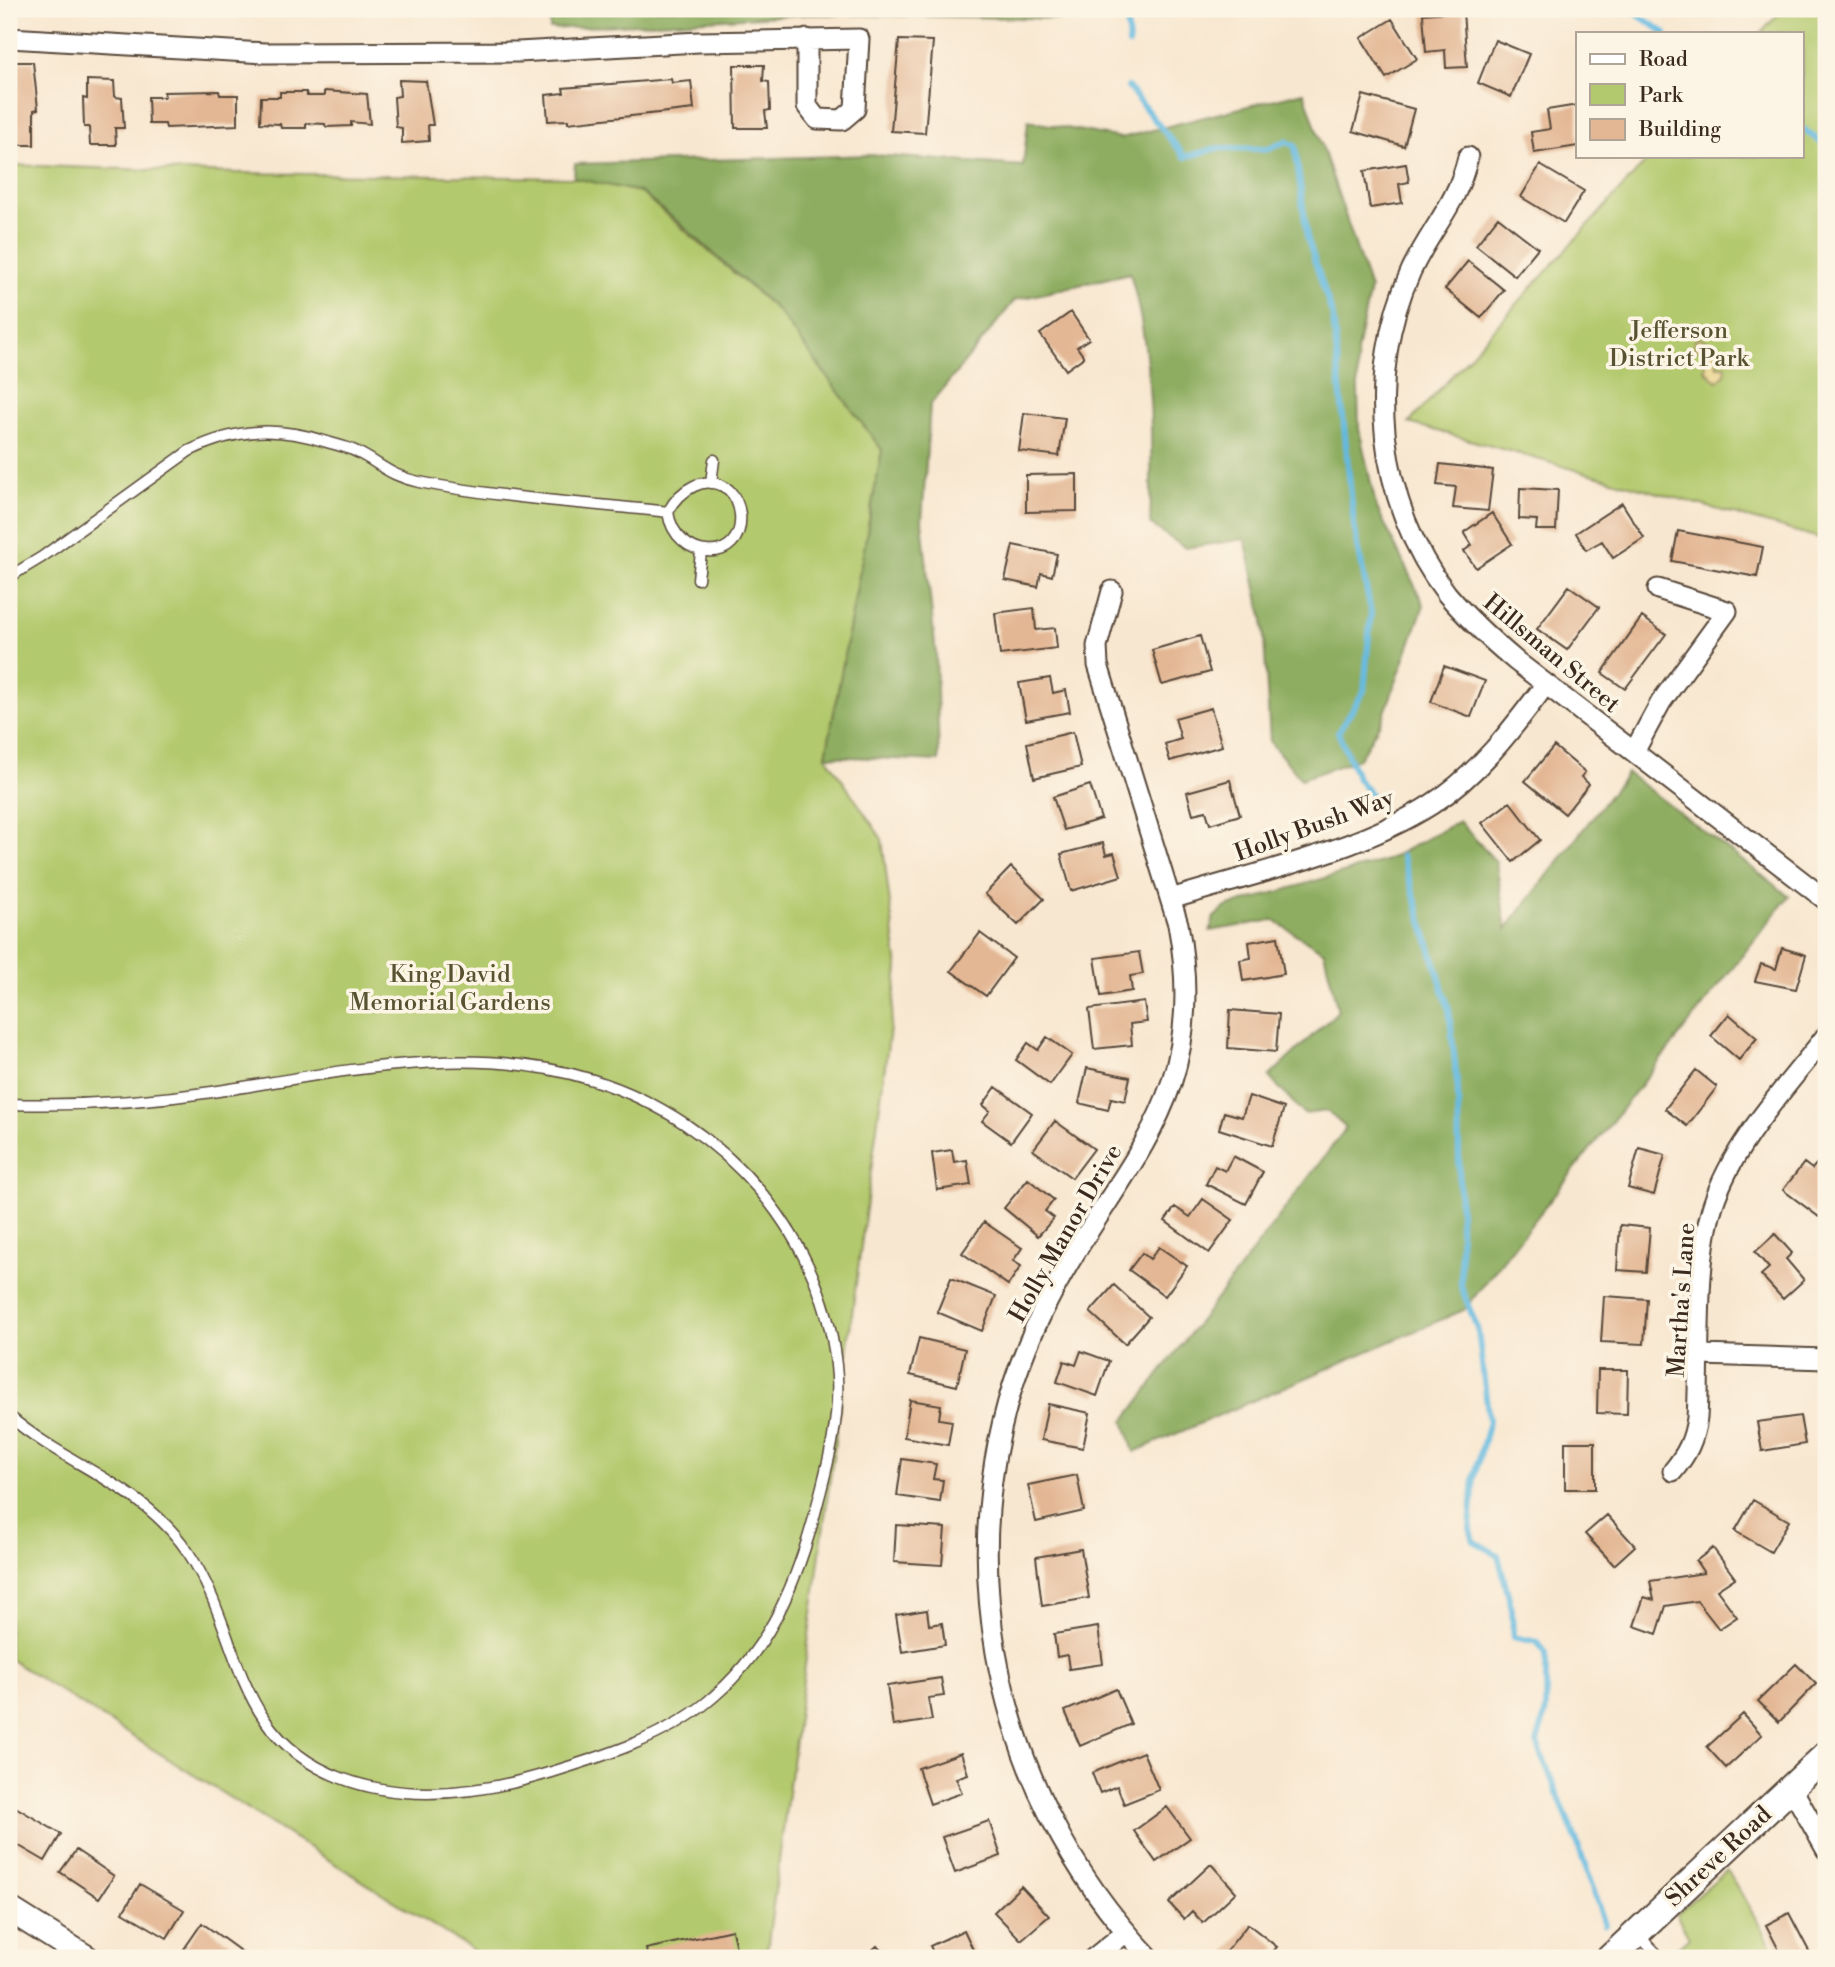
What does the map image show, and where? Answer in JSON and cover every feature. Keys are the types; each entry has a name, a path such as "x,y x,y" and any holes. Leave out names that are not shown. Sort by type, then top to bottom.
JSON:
{"main road":[{"name":"Shreve Road","path":"1610,1958 1826,1755"}],"street":[{"path":"9,38 265,53 518,52 699,41 807,39 859,39 855,109 842,120 817,119 807,106 807,39"},
{"name":"Hillsman Street","path":"1468,157 1452,205 1411,271 1398,305 1384,380 1387,458 1408,525 1446,592 1475,626 1826,900"},
{"name":"Hillsman Street","path":"1634,752 1661,702 1727,611 1658,589"},
{"name":"Holly Manor Drive","path":"1112,591 1097,646 1098,665 1171,899 1185,958 1187,998 1177,1069 1164,1108 1148,1141 1055,1290 1025,1350 1008,1400 995,1452 986,1550 996,1657 1024,1760 1070,1855 1125,1933 1150,1958"},
{"name":"Holly Bush Way","path":"1171,899 1362,839 1412,816 1453,789 1485,761 1546,684"},
{"name":"Martha's Lane","path":"1673,1471 1694,1438 1701,1355 1705,1239 1713,1204 1744,1143 1826,1036"},
{"path":"1701,1355 1826,1359"},
{"path":"1791,1787 1826,1849"},
{"path":"9,1909 87,1958"},
{"path":"1094,1958 1125,1933"}],"lane":[{"path":"9,577 43,557 188,451 214,439 263,429 299,433 357,452 383,470 417,481 488,493 668,512"},
{"path":"711,484 713,460"},
{"path":"711,484 721,485 733,493 740,522 736,536 726,547 714,552 701,552 687,545 676,534 668,512 676,496 692,486 711,484"},
{"path":"698,579 701,552"},
{"path":"9,1104 65,1105 185,1096 336,1071 400,1065 474,1063 530,1067 592,1079 632,1094 668,1112 715,1144 767,1199 804,1258 821,1300 833,1344 837,1417 829,1462 790,1589 767,1636 728,1684 704,1705 678,1722 625,1746 522,1781 479,1790 437,1793 371,1787 338,1777 301,1756 278,1736 258,1712 244,1686 203,1577 186,1548 162,1520 104,1475 48,1445 9,1416"},
{"path":"1636,1933 1661,1958"}],"green space":[{"path":"550,9 1121,9 1121,20 812,14 550,29"},
{"name":"Jefferson District Park","path":"1783,9 1826,9 1826,540 1409,423 1649,158 1804,158 1804,32 1762,32"},
{"path":"1304,92 1370,289 1357,351 1359,429 1376,506 1424,605 1383,718 1359,759 1301,779 1270,742 1263,620 1245,539 1185,548 1150,524 1150,397 1138,303 1130,273 1015,300 930,405 922,521 936,654 939,761 826,756 882,450 778,311 677,221 640,192 574,178 575,164 873,155 1023,166 1028,121 1121,138"},
{"name":"King David Memorial Gardens","path":"9,165 237,173 574,178 640,192 778,311 882,450 826,756 882,839 898,969 766,1958 485,1958 9,1659"},
{"path":"1627,773 1789,896 1464,1310 1134,1452 1124,1421 1346,1128 1327,1111 1304,1114 1269,1077 1338,1011 1324,952 1273,920 1210,931 1214,917 1226,907 1387,860 1459,821 1496,862 1506,929"},
{"path":"1727,1870 1779,1958 1666,1958 1689,1937 1676,1914"}],"sand":[{"path":"1698,338 1716,344 1717,366 1726,366 1725,374 1717,381 1705,370 1707,353 1694,348"}],"building":[{"path":"1463,11 1467,67 1446,68 1445,50 1426,52 1423,14"},
{"path":"1392,19 1417,59 1386,78 1361,38"},
{"path":"899,40 933,41 925,133 891,131"},
{"path":"1495,40 1529,54 1511,97 1478,83"},
{"path":"9,62 33,62 38,109 34,110 34,145 9,145"},
{"path":"734,65 764,65 763,81 769,82 770,110 765,111 767,128 735,128"},
{"path":"671,79 672,83 691,81 694,109 568,123 568,120 548,121 546,95 564,93 563,88"},
{"path":"87,80 114,81 115,97 122,98 124,128 115,128 116,145 90,145 89,127 84,127 83,98 87,99"},
{"path":"399,80 426,81 433,125 428,125 429,141 402,143 402,128 396,127 394,97 400,96"},
{"path":"219,91 220,95 238,95 238,125 166,128 165,124 149,124 148,97 165,97 164,92"},
{"path":"324,91 367,94 370,124 351,122 351,126 326,127 325,124 306,123 306,128 281,128 280,124 260,123 261,97 280,97 280,92 306,92 307,96 324,96"},
{"path":"1363,95 1414,109 1404,146 1353,131"},
{"path":"1576,105 1576,146 1534,153 1531,132 1550,129 1547,110"},
{"path":"1406,164 1409,182 1399,184 1402,203 1370,208 1364,171"},
{"path":"1540,165 1584,191 1564,223 1521,197"},
{"path":"1498,217 1538,248 1515,276 1476,245"},
{"path":"1468,261 1504,290 1481,318 1445,289"},
{"path":"1071,312 1089,339 1077,347 1084,357 1066,370 1040,334"},
{"path":"1024,413 1065,418 1059,456 1019,451"},
{"path":"1440,464 1493,470 1488,511 1453,508 1456,487 1437,485"},
{"path":"1077,474 1077,511 1026,512 1026,475"},
{"path":"1520,488 1558,490 1556,530 1536,530 1537,520 1519,519"},
{"path":"1622,503 1644,538 1613,558 1602,541 1586,550 1576,533"},
{"path":"1492,513 1512,544 1476,568 1464,551 1472,545 1464,532"},
{"path":"1678,531 1763,547 1757,577 1672,561"},
{"path":"1013,545 1057,554 1052,576 1041,573 1038,587 1005,580"},
{"path":"1569,586 1599,607 1567,650 1537,629"},
{"path":"1034,608 1036,630 1055,628 1057,648 1000,655 995,613"},
{"path":"1642,617 1666,634 1625,689 1602,673"},
{"path":"1200,636 1210,672 1162,685 1152,650"},
{"path":"1444,666 1485,681 1471,717 1431,702"},
{"path":"1050,678 1053,693 1066,690 1070,712 1026,720 1019,683"},
{"path":"1211,708 1222,746 1170,761 1165,744 1181,739 1175,718"},
{"path":"1073,732 1081,767 1034,778 1027,743"},
{"path":"1554,746 1585,772 1581,777 1589,784 1565,814 1525,781"},
{"path":"1230,780 1240,815 1210,824 1206,811 1193,814 1187,792"},
{"path":"1090,785 1101,819 1064,830 1053,797"},
{"path":"1510,802 1540,840 1513,862 1482,823"},
{"path":"1103,843 1106,855 1114,853 1121,876 1071,891 1061,854"},
{"path":"1011,867 1044,899 1018,925 985,894"},
{"path":"980,933 1014,958 986,996 951,971"},
{"path":"1278,937 1284,974 1243,981 1240,960 1251,958 1249,942"},
{"path":"1782,948 1806,955 1796,989 1755,981 1761,964 1776,969"},
{"path":"1139,952 1143,974 1130,976 1132,991 1101,996 1095,958"},
{"path":"1144,1002 1147,1022 1130,1024 1132,1045 1094,1049 1089,1009"},
{"path":"1230,1010 1279,1014 1276,1052 1228,1048"},
{"path":"1729,1014 1757,1038 1739,1060 1711,1036"},
{"path":"1047,1037 1072,1055 1050,1085 1016,1060 1028,1043 1038,1050"},
{"path":"1087,1068 1130,1077 1125,1101 1111,1098 1108,1110 1079,1103"},
{"path":"1696,1070 1717,1087 1687,1126 1665,1109"},
{"path":"996,1087 1032,1113 1011,1142 982,1121 990,1111 983,1105"},
{"path":"1249,1096 1284,1108 1272,1146 1219,1129 1224,1112 1242,1117"},
{"path":"1055,1121 1094,1149 1072,1178 1033,1150"},
{"path":"1639,1148 1665,1155 1654,1195 1628,1188"},
{"path":"952,1150 954,1162 967,1160 971,1185 937,1190 932,1153"},
{"path":"1233,1156 1263,1172 1246,1204 1206,1184 1215,1166 1225,1171"},
{"path":"1818,1162 1826,1168 1826,1208 1819,1217 1783,1190 1804,1163 1812,1169"},
{"path":"1028,1179 1054,1200 1045,1211 1054,1218 1038,1236 1004,1208"},
{"path":"1203,1199 1233,1220 1209,1253 1165,1221 1175,1207 1190,1217"},
{"path":"984,1222 1022,1248 1013,1261 1021,1266 1008,1285 962,1253"},
{"path":"1620,1225 1650,1228 1646,1272 1617,1270"},
{"path":"1775,1234 1792,1253 1786,1259 1804,1280 1783,1299 1761,1275 1769,1268 1755,1252"},
{"path":"1159,1247 1187,1266 1165,1296 1129,1270 1142,1253 1150,1259"},
{"path":"951,1278 996,1296 982,1331 937,1312"},
{"path":"1114,1285 1149,1317 1125,1344 1090,1312"},
{"path":"1604,1296 1647,1299 1644,1344 1601,1342"},
{"path":"919,1338 965,1349 957,1386 910,1375"},
{"path":"1081,1351 1109,1361 1097,1396 1057,1382 1064,1361 1076,1365"},
{"path":"1598,1370 1628,1370 1627,1414 1597,1413"},
{"path":"910,1400 941,1405 939,1419 952,1421 948,1445 904,1437"},
{"path":"1048,1404 1090,1413 1083,1448 1041,1440"},
{"path":"1800,1416 1805,1444 1762,1451 1757,1422"},
{"path":"1565,1442 1595,1442 1595,1489 1565,1489"},
{"path":"902,1459 936,1464 933,1479 943,1480 940,1502 897,1496"},
{"path":"1077,1475 1084,1511 1036,1522 1028,1485"},
{"path":"1753,1500 1789,1521 1771,1552 1735,1531"},
{"path":"1607,1515 1635,1546 1614,1565 1585,1534"},
{"path":"896,1525 945,1528 942,1565 894,1562"},
{"path":"1713,1548 1735,1578 1717,1590 1737,1617 1719,1629 1697,1601 1666,1606 1657,1634 1634,1626 1644,1597 1654,1600 1650,1581 1704,1573 1696,1561"},
{"path":"1081,1549 1089,1598 1042,1606 1036,1557"},
{"path":"927,1610 929,1625 942,1623 945,1645 902,1652 896,1615"},
{"path":"1098,1627 1103,1664 1069,1669 1067,1655 1057,1657 1054,1634"},
{"path":"1796,1664 1816,1684 1779,1722 1758,1701"},
{"path":"941,1678 944,1696 928,1698 932,1720 893,1726 887,1686"},
{"path":"1116,1689 1131,1724 1080,1746 1065,1711"},
{"path":"1743,1714 1762,1735 1726,1768 1707,1747"},
{"path":"1143,1752 1159,1790 1124,1804 1117,1786 1100,1793 1092,1773"},
{"path":"961,1753 968,1774 956,1778 962,1793 930,1804 918,1768"},
{"path":"1167,1807 1190,1838 1156,1862 1134,1831"},
{"path":"17,1808 61,1834 45,1861 9,1840 9,1822"},
{"path":"989,1821 1001,1856 955,1873 942,1837"},
{"path":"76,1850 114,1876 99,1898 60,1872"},
{"path":"1211,1864 1236,1892 1203,1923 1192,1911 1184,1919 1169,1903"},
{"path":"140,1884 184,1910 167,1938 123,1912"},
{"path":"1021,1886 1049,1916 1021,1940 994,1912"},
{"path":"1789,1913 1811,1955 1804,1958 1783,1958 1766,1925"},
{"path":"202,1923 243,1953 239,1958 196,1958 184,1949"},
{"path":"1248,1924 1277,1947 1268,1958 1221,1958"},
{"path":"732,1930 738,1958 648,1958 646,1949"},
{"path":"964,1930 977,1958 936,1958 930,1946"},
{"path":"877,1946 887,1958 863,1958"}],"waterway":[{"path":"1126,9 1129,44"},
{"path":"1629,9 1664,32"},
{"path":"1128,87 1185,157 1217,148 1269,149 1286,141 1295,146 1307,237 1333,317 1354,525 1371,613 1364,691 1338,732 1358,779 1380,805"},
{"path":"1804,130 1826,146"},
{"path":"1402,856 1449,1009 1458,1091 1461,1286 1478,1331 1489,1421 1474,1478 1470,1528 1474,1541 1498,1555 1512,1610 1513,1637 1537,1642 1546,1653 1546,1711 1537,1743 1578,1845 1605,1925"}]}
